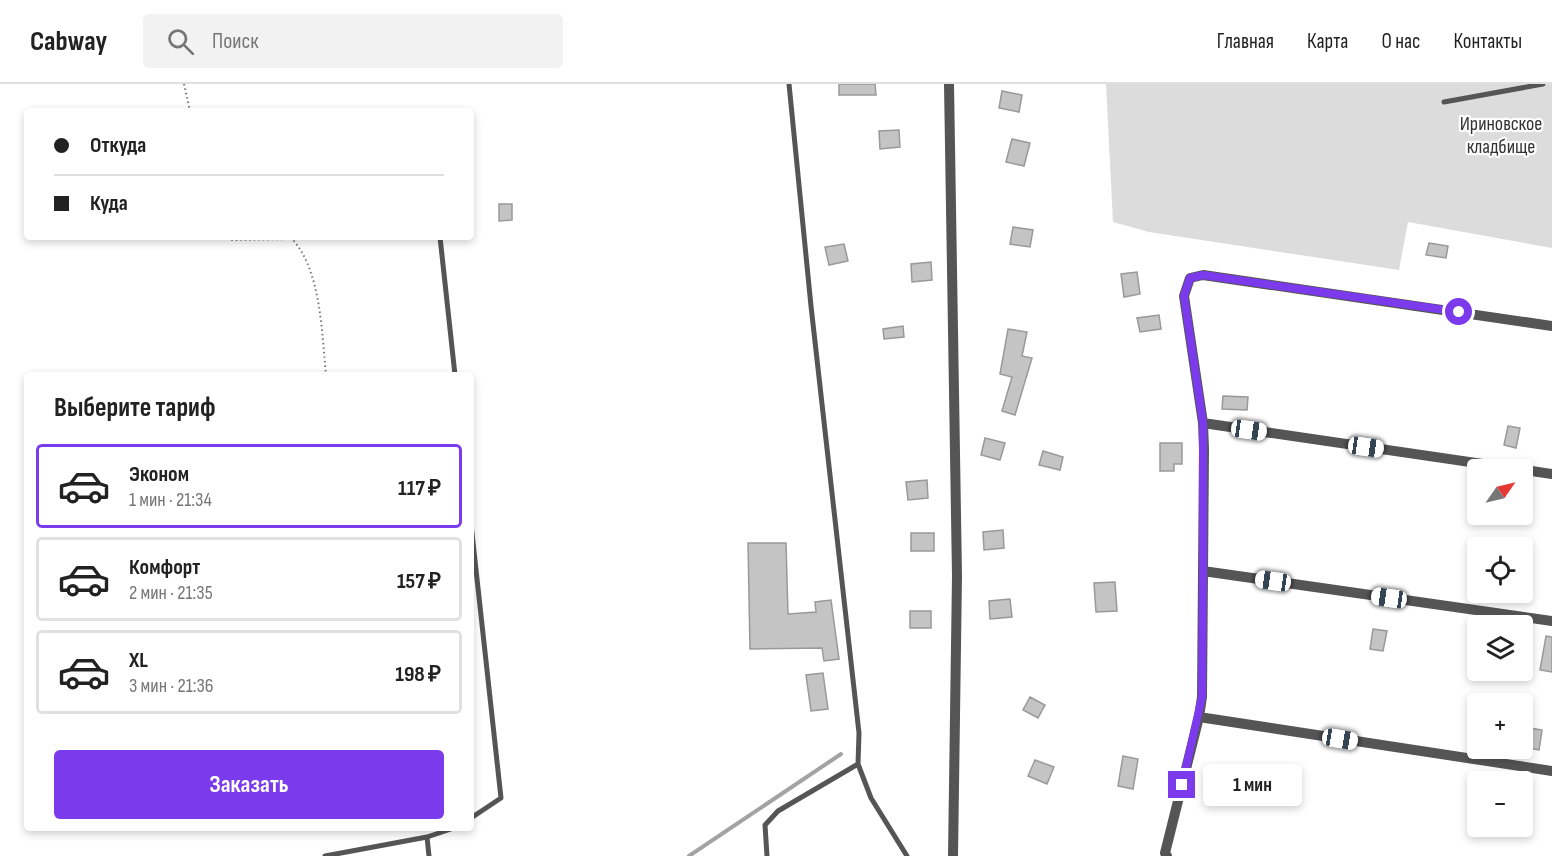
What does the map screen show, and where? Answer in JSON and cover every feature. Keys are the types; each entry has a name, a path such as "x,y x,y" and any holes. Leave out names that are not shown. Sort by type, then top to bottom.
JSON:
{"street":[{"path":"949,84 957,576 953,856"},
{"path":"1167,856 1165,853 1202,697 1203,423 1184,296 1190,278 1203,275 1552,326"},
{"path":"1203,423 1552,474"},
{"path":"1203,571 1552,621"},
{"path":"1199,717 1552,771"}],"lane":[{"path":"789,84 811,306 859,733 858,764 871,798 907,856"},
{"path":"1444,102 1543,84"},
{"path":"440,240 455,372"},
{"path":"474,551 501,798 474,816"},
{"path":"767,856 765,825 778,811 858,764"},
{"path":"325,856 427,837 445,831"},
{"path":"427,837 429,856"}],"path":[{"path":"184,84 189,108"},
{"path":"293,240 304,252 321,318 326,372"}],"green space":[{"name":"Ириновское кладбище","path":"1106,84 1552,84 1552,248 1408,222 1399,270 1149,232 1113,222"}],"building":[{"path":"839,84 875,84 876,95 839,95"},
{"path":"1002,91 1022,95 1019,112 999,108"},
{"path":"899,130 900,147 880,149 879,131"},
{"path":"1012,139 1030,143 1024,166 1006,162"},
{"path":"499,204 512,204 512,220 499,221"},
{"path":"1013,227 1033,230 1030,247 1010,244"},
{"path":"1429,243 1448,246 1446,258 1426,255"},
{"path":"844,244 848,261 829,265 825,247"},
{"path":"931,262 932,280 912,282 911,264"},
{"path":"1137,272 1140,294 1124,297 1121,274"},
{"path":"1159,315 1161,329 1140,332 1137,318"},
{"path":"903,326 904,337 884,339 883,329"},
{"path":"1008,329 1027,332 1022,356 1032,358 1015,415 1002,411 1012,377 1000,374"},
{"path":"1223,396 1248,397 1247,410 1222,409"},
{"path":"1508,426 1520,428 1516,448 1504,445"},
{"path":"985,438 1005,443 1000,460 981,455"},
{"path":"1160,443 1182,443 1182,464 1174,464 1174,471 1160,471"},
{"path":"1043,451 1063,457 1060,470 1039,465"},
{"path":"927,480 928,498 908,500 906,482"},
{"path":"1003,530 1004,548 984,550 983,532"},
{"path":"911,533 934,533 934,551 911,551"},
{"path":"748,543 786,543 788,614 816,612 815,602 831,600 839,659 824,661 822,648 750,649"},
{"path":"1115,582 1117,611 1096,612 1094,583"},
{"path":"1010,599 1012,617 990,619 989,601"},
{"path":"910,611 931,611 931,628 910,628"},
{"path":"1373,629 1387,631 1383,651 1370,649"},
{"path":"1546,636 1552,637 1552,672 1540,670"},
{"path":"823,673 828,709 811,711 806,675"},
{"path":"1030,697 1045,705 1038,718 1023,710"},
{"path":"1533,728 1542,730 1539,750 1533,749"},
{"path":"1123,756 1138,759 1133,789 1118,786"},
{"path":"1035,760 1054,767 1047,784 1028,776"}],"waterway":[{"path":"689,856 841,754"}],"route":[{"path":"1182,785 1202,697 1203,423 1184,296 1186,284 1190,278 1203,275 1459,312"}]}
